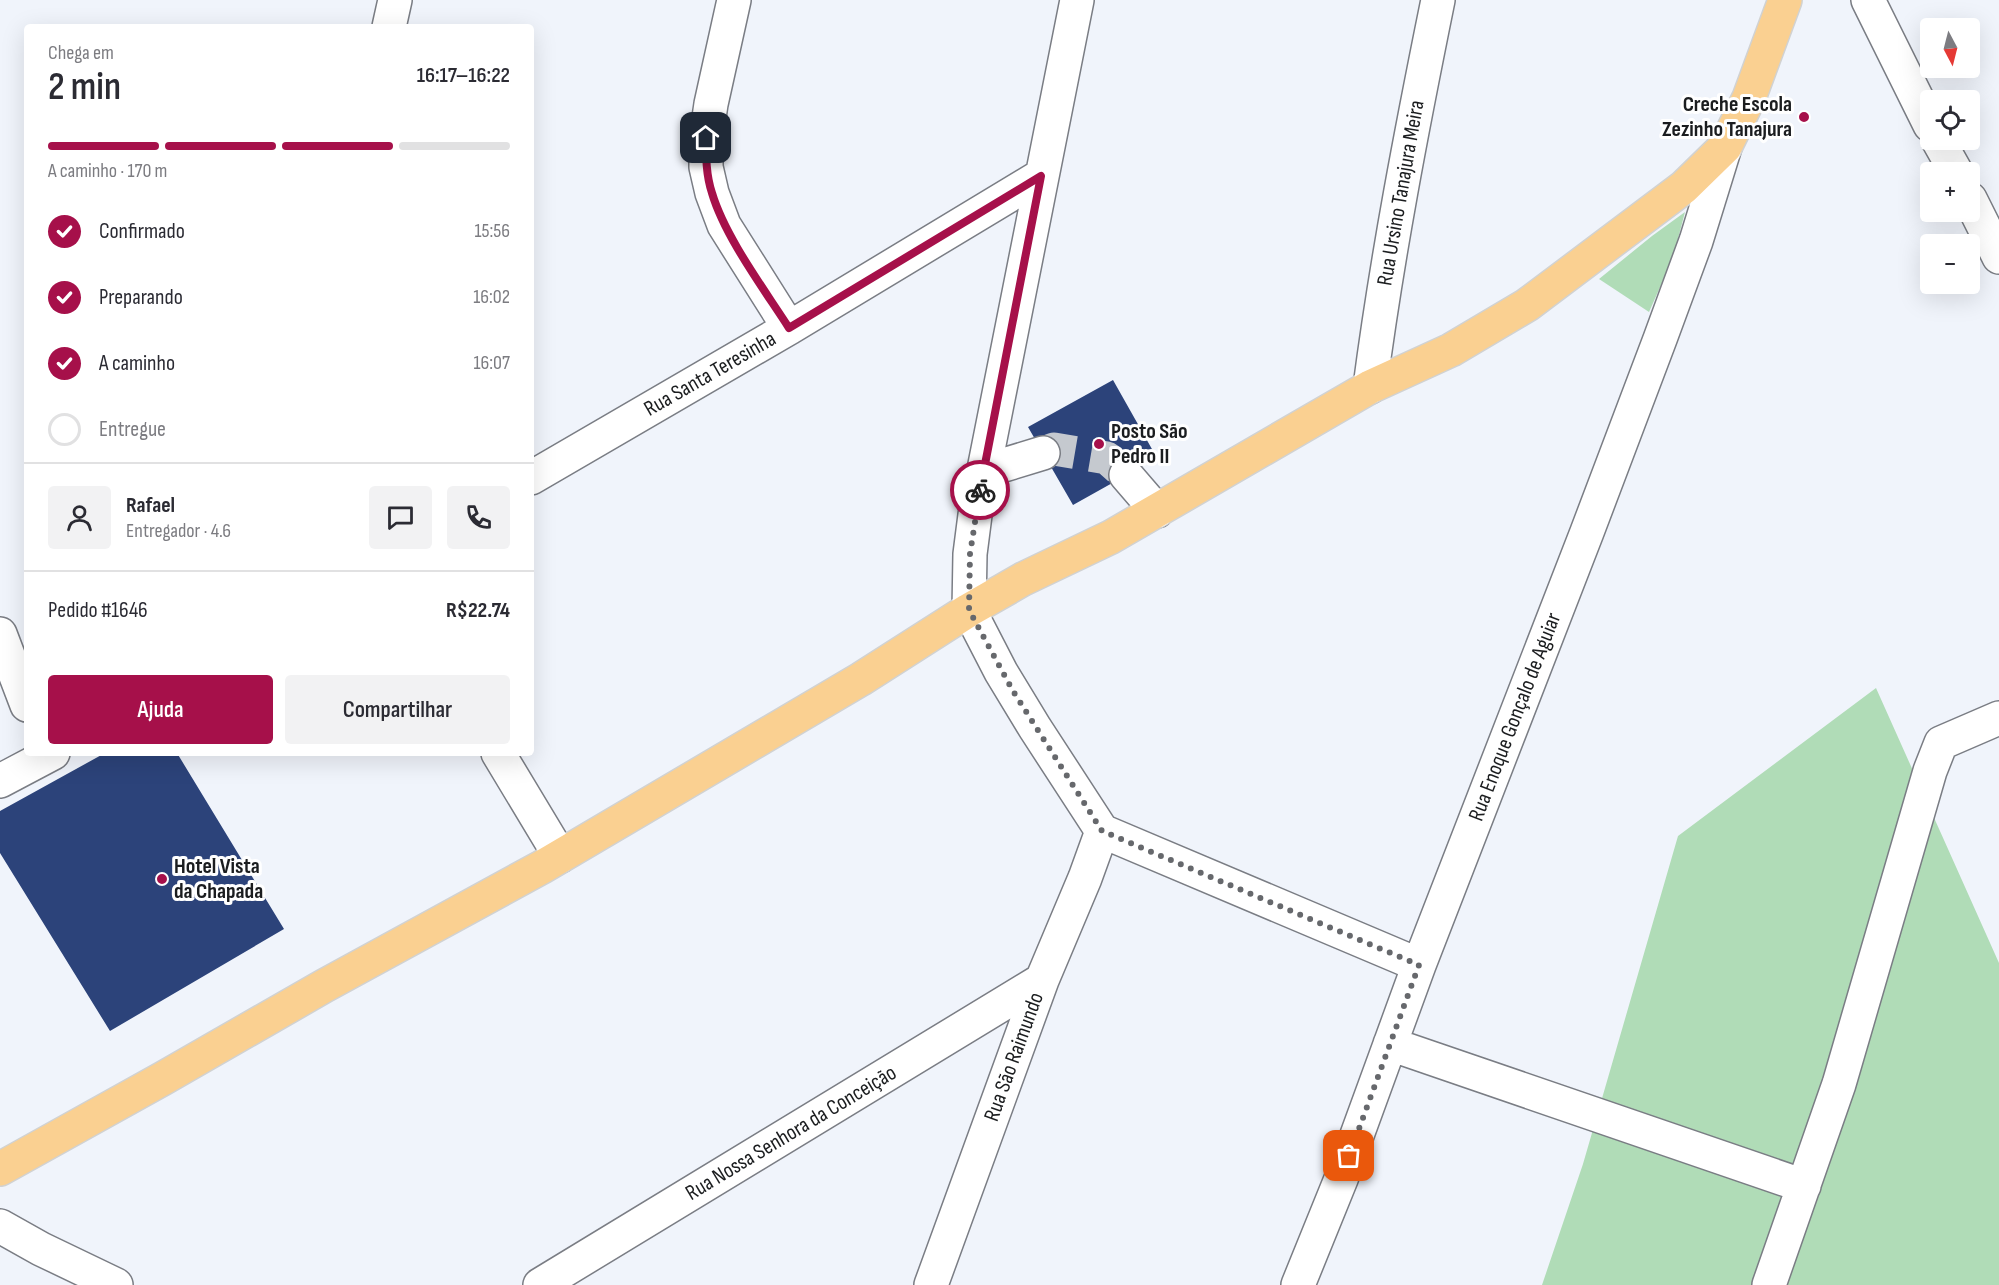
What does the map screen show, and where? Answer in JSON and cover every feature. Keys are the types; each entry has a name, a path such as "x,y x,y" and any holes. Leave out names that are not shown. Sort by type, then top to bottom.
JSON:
{"main road":[{"path":"0,1169 560,856 861,680 969,610 1023,579 1111,537 1370,387 1451,350 1527,305 1684,187 1725,147 1749,98 1785,0"}],"street":[{"path":"390,24 395,0"},
{"path":"734,0 711,104 706,138 706,166 711,193 724,225 789,328"},
{"path":"1077,0 984,471 970,554 969,610 1013,691 1102,831 1419,965"},
{"name":"Rua Ursino Tanajura Meira","path":"1370,387 1380,312 1418,96 1438,0"},
{"path":"1868,0 1920,105"},
{"name":"Rua Enoque Gonçalo de Aguiar","path":"1298,1285 1341,1179 1419,965 1660,339 1696,241 1725,147"},
{"name":"Rua Santa Teresinha","path":"534,476 789,328 1041,176"},
{"path":"1980,199 1999,257"},
{"path":"984,471 1043,453"},
{"path":"1126,475 1157,511"},
{"path":"0,634 24,697"},
{"path":"1769,1285 1839,1084 1930,771 1941,743 1999,718"},
{"path":"0,781 44,756"},
{"path":"500,756 560,856"},
{"name":"Rua São Raimundo","path":"931,1285 1042,980 1102,831"},
{"name":"Rua Nossa Senhora da Conceição","path":"540,1285 1042,980"},
{"path":"1390,1044 1804,1186"},
{"path":"0,1226 41,1249 116,1285"}],"green space":[{"path":"1685,212 1673,258 1649,312 1599,279 1652,236"},
{"path":"1876,688 1999,963 1999,1285 1542,1285 1583,1164 1678,836"}],"building":[{"path":"1113,380 1157,458 1073,505 1028,427"},
{"path":"100,756 179,756 284,929 110,1031 0,853 0,811"}],"tunnel":[{"path":"1043,453 1054,449 1107,458 1126,475"}],"way so far":[{"path":"980,490 970,554 969,610 1001,672 1102,831 1419,965 1349,1156"}],"place":[{"name":"Creche Escola Zezinho Tanajura","path":"1804,117"},
{"name":"Posto São Pedro II","path":"1099,444"},
{"name":"Hotel Vista da Chapada","path":"162,879"}],"route":[{"path":"706,138 706,166 711,193 724,225 789,328 1041,176 980,490"}]}
